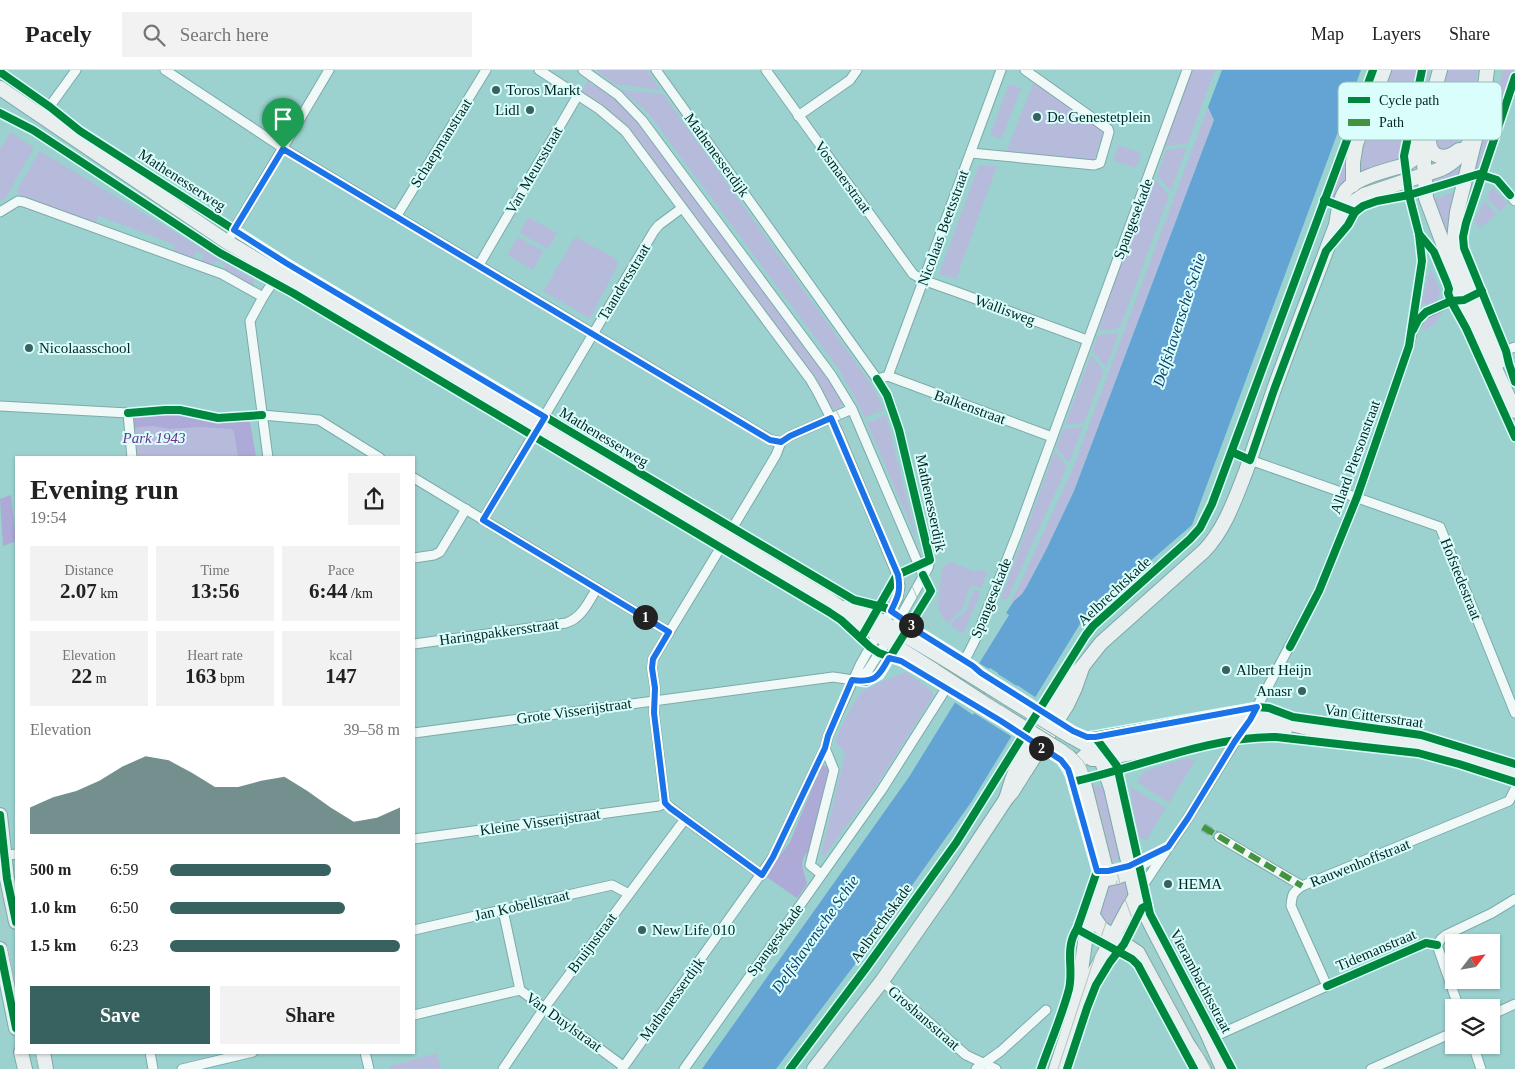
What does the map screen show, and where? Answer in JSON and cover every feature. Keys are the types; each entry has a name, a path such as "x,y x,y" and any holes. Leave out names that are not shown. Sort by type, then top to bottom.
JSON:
{"street":[{"path":"42,117 76,70"},
{"path":"165,70 283,149 770,440 781,442"},
{"path":"227,242 329,70"},
{"name":"Schaepmanstraat","path":"396,217 486,70"},
{"name":"Mathenesserdijk","path":"539,70 599,109 623,128 810,379 831,418 898,575 900,586 898,598 885,632"},
{"name":"Mathenesserdijk","path":"583,70 618,95 642,120 832,376 852,409 923,575"},
{"name":"Mathenesserdijk","path":"622,1068 762,875 773,857 825,748 828,736 852,680 928,568 930,560 900,430 886,395 877,379 656,70"},
{"name":"Vosmaerstraat","path":"766,70 913,274 923,280"},
{"path":"798,116 850,80 857,70"},
{"name":"Nicolaas Beetsstraat","path":"888,376 1001,70"},
{"path":"971,153 1094,165 1100,163 1110,132 1108,129 1025,70"},
{"name":"Spangesekade","path":"684,1069 881,791 968,654 983,622 1187,70"},
{"path":"1380,82 1384,70"},
{"path":"1492,82 1496,70"},
{"name":"Mathenesserweg","path":"0,88 227,242 828,599 885,632 943,658 1098,755"},
{"name":"Van Meursstraat","path":"479,265 578,95"},
{"name":"Mathenesserweg","path":"0,100 42,117"},
{"path":"1358,140 1354,151 1353,185 1370,176 1412,160 1417,140"},
{"path":"1426,140 1424,175 1428,207 1462,294 1493,355 1515,412"},
{"path":"1429,140 1433,153 1445,157 1457,152 1468,140"},
{"path":"1336,225 1352,204 1360,197 1374,190 1441,170 1450,165 1464,151 1471,140"},
{"path":"1474,140 1457,212 1454,235 1456,256 1493,342 1493,355"},
{"name":"Aelbrechtskade","path":"814,1069 882,981 948,888 1006,798 1012,792 1067,705 1082,667 1101,643 1209,546 1226,519 1250,460 1274,390 1336,225 1339,206 1344,194 1353,185"},
{"path":"0,212 18,201 24,202 222,274 263,297"},
{"name":"Taandersstraat","path":"483,520 654,231 682,208"},
{"path":"268,456 250,321 279,273"},
{"path":"1462,294 1466,286 1466,278"},
{"name":"Wallisweg","path":"923,280 1087,340"},
{"name":"Allard Piersonstraat","path":"1136,896 1250,720 1319,591 1357,497 1415,326 1420,317 1426,312 1462,294"},
{"path":"1493,355 1515,347"},
{"path":"877,379 888,376"},
{"name":"Balkenstraat","path":"888,376 1052,437"},
{"path":"0,406 128,413 132,456"},
{"path":"762,875 665,803 654,713 653,659 776,455 781,442 790,436 852,409"},
{"path":"262,415 319,420 377,456"},
{"name":"Hofstedestraat","path":"1250,460 1440,527 1515,714"},
{"path":"415,479 669,632"},
{"path":"415,558 434,555 440,552 466,509"},
{"name":"Haringpakkersstraat","path":"415,644 566,624 579,616 597,588"},
{"name":"Mathenesserweg","path":"885,632 935,672 1077,763"},
{"name":"Grote Visserijstraat","path":"415,733 833,677 852,680"},
{"name":"Van Cittersstraat","path":"1098,755 1110,746 1229,723 1250,720 1274,720 1316,730 1415,742 1472,757 1515,772"},
{"path":"1056,1069 1077,1005 1086,935 1103,880 1105,866 1083,779 1077,763 1098,755 1268,730 1316,730"},
{"path":"821,874 810,865 834,770 825,748"},
{"name":"Vierambachtsstraat","path":"1098,755 1111,788 1136,896 1223,1069"},
{"name":"Rauwenhoffstraat","path":"1327,986 1291,906 1292,895 1302,886 1510,801 1515,789"},
{"name":"Kleine Visserijstraat","path":"415,839 659,806 665,803"},
{"path":"0,816 15,915"},
{"name":"Bruijnstraat","path":"503,1069 545,1007 685,819"},
{"path":"1220,837 1302,886"},
{"path":"1103,880 1130,872 1165,852"},
{"name":"Jan Kobellstraat","path":"415,930 612,885 629,894"},
{"path":"1077,1005 1136,896"},
{"name":"Tidemanstraat","path":"1456,999 1437,945 1446,935 1492,913 1515,898"},
{"path":"503,910 520,990"},
{"path":"1093,916 1100,927 1138,953 1187,1043 1204,1069"},
{"path":"0,950 15,1023"},
{"name":"Groshansstraat","path":"882,981 980,1066 996,1069"},
{"name":"Tidemanstraat","path":"1209,1039 1327,986"},
{"name":"Van Duylstraat","path":"415,1015 520,990 545,1007 622,1068"},
{"path":"1500,1011 1515,1004"},
{"path":"980,1066 1001,1051 1046,1010"},
{"path":"1371,1069 1445,1036"},
{"path":"22,1054 25,1069"},
{"path":"43,1054 46,1069"},
{"path":"150,1054 153,1069"},
{"path":"182,1069 245,1054"},
{"path":"365,1054 369,1069"},
{"path":"1476,1054 1481,1069"},
{"name":"Groshansstraat","path":"980,1066 1003,1069"}],"green space":[{"path":"596,70 647,70 660,89 614,84"},
{"path":"1192,70 1215,70 1188,143 1164,145"},
{"path":"1376,70 1380,70 1376,82 1372,82"},
{"path":"1389,70 1418,70 1416,82 1385,82"},
{"path":"1424,70 1430,70 1427,82 1422,82"},
{"path":"1447,70 1478,70 1476,82 1444,82"},
{"path":"1503,70 1514,70 1502,105 1502,82 1500,82"},
{"path":"589,78 592,80 590,84 593,86 596,83 611,93 634,115 831,379 843,402 841,407 831,408 623,124 581,93"},
{"path":"1034,81 1104,131 1093,160 1006,152"},
{"path":"1009,84 1021,88 1002,139 990,135"},
{"path":"621,90 663,94 861,370 875,391 884,410 865,417 840,371 648,113"},
{"path":"1208,107 1214,120 1074,491 1027,586 1022,594 1011,603 1072,470"},
{"path":"10,132 34,148 4,201 0,199 0,149"},
{"path":"1351,140 1360,140 1349,176 1335,202 1330,197"},
{"path":"1363,140 1404,140 1402,162 1358,177 1357,157"},
{"path":"1410,140 1413,140 1411,149 1408,152"},
{"path":"1434,140 1460,140 1453,149 1439,150"},
{"path":"1484,140 1490,140 1479,171 1475,171"},
{"path":"1118,145 1141,153 1136,168 1113,161"},
{"path":"1187,147 1171,191 1157,176 1166,150"},
{"path":"40,151 255,280 252,286 224,272 225,264 216,260 213,268 200,262 204,255 196,251 193,260 172,252 175,245 99,216 95,224 19,198 17,189"},
{"path":"1461,161 1458,178 1431,186 1430,178"},
{"path":"979,165 997,166 956,279 939,274"},
{"path":"1151,178 1156,180 1169,196 1120,328 1099,331 1102,321 1099,320"},
{"path":"1493,187 1508,204 1499,212 1487,197"},
{"path":"1455,194 1448,226 1450,250 1434,199"},
{"path":"1485,201 1496,215 1480,228 1474,220"},
{"path":"528,217 557,233 548,249 520,233"},
{"path":"518,237 543,251 533,270 507,255"},
{"path":"575,237 616,259 618,264 589,318 544,290"},
{"path":"1430,270 1440,290 1437,303 1430,306 1421,302"},
{"path":"1440,311 1442,313 1435,324 1425,330 1422,328 1427,319"},
{"path":"1119,333 1106,367 1092,351 1098,335"},
{"path":"1091,355 1104,371 1084,423 1065,425"},
{"path":"886,415 916,536 913,533 867,423"},
{"name":"Park 1943","path":"130,417 250,420 256,456 134,456"},
{"path":"1083,427 1069,463 1056,447 1063,429"},
{"path":"1055,451 1067,467 1007,600 1001,598"},
{"path":"949,562 976,572 978,569 987,572 982,587 970,587 963,608 948,623 942,617 938,604 942,569"},
{"path":"974,589 980,592 980,595 963,634 951,626 952,622 966,611"},
{"path":"906,672 932,691 933,696 878,783 825,855 821,855 845,754 836,742 837,736 851,707 862,691"},
{"path":"1188,758 1195,761 1169,803 1137,782 1145,771"},
{"path":"1106,784 1125,859 1107,862 1090,788"},
{"path":"1132,788 1166,808 1146,841 1139,837 1130,791"},
{"path":"1118,882 1126,885 1130,897 1118,919 1107,925 1100,919 1102,897 1108,888"},
{"path":"437,1053 441,1069 390,1069 390,1066"}],"shaded area":[{"path":"169,412 250,422 256,456 238,456 232,429 200,427 170,429 153,426 134,428 133,416"},
{"path":"11,495 15,532 15,541 3,546 0,499"},
{"path":"822,765 829,767 809,850 802,863 807,884 797,898 765,876 790,842"}],"water":[{"name":"Delfshavensche Schie","path":"1222,70 1361,70 1357,82 1338,82 1338,132 1192,525 1083,619 972,801 871,943 776,1069 702,1069 909,777 1009,615 1006,613 1027,586 1046,550 1074,491 1214,120 1208,107"}],"pier":[{"path":"977,662 990,668 1038,699 1014,738 974,713 973,715 953,701"}],"tunnel":[{"path":"1203,827 1219,837"}],"tram line":[{"path":"558,70 621,117 635,132 807,362 822,385 847,432 929,627 942,656 951,670 962,681 1071,749 1083,761 1092,777 1122,891 1132,918 1211,1069"},
{"path":"1058,1069 1112,904 1117,881"},
{"path":"0,889 6,916"},
{"path":"0,910 15,983"},
{"path":"35,1054 39,1069"}],"marked path":[{"path":"1203,827 1302,886"}],"cycle path":[{"path":"1369,82 1373,70"},
{"path":"1419,82 1422,70"},
{"path":"0,72 50,107 80,131 286,263 854,600 886,608 917,631 1073,731 1087,737 1257,707 1269,708 1293,717 1421,735 1515,764"},
{"path":"1502,116 1515,77"},
{"path":"0,113 33,130 220,253 293,293 829,612 879,653 901,661 924,674 1061,760 1070,775 1097,871 1073,936 1070,951 1069,989 1041,1069"},
{"path":"790,1069 956,843 1086,635 1093,626 1200,528 1212,504 1347,140"},
{"path":"1407,140 1404,156 1409,195 1419,234 1434,252 1447,283 1451,301 1466,328 1515,437"},
{"path":"1494,140 1463,237 1464,248 1506,351 1515,382"},
{"path":"1324,200 1355,212 1363,206 1377,201 1409,195 1479,174 1497,180 1510,195"},
{"path":"1232,452 1250,460 1326,251 1348,225 1355,212"},
{"path":"1290,647 1319,591 1357,497 1409,346 1422,261 1419,234"},
{"path":"1413,330 1418,320 1426,312 1451,301 1464,300 1482,291"},
{"path":"861,638 897,575 930,560 899,430 887,395 877,379"},
{"path":"128,413 180,410 218,418 262,415"},
{"path":"853,680 866,682 879,675 931,591 923,575"},
{"path":"1067,1069 1096,985 1124,944 1142,908 1148,905 1117,766 1095,737"},
{"path":"1072,782 1199,747 1250,738 1276,737 1418,753 1515,782"},
{"path":"0,815 7,879 15,917"},
{"path":"1097,871 1125,867 1168,847"},
{"path":"1148,905 1150,914 1232,1069"},
{"path":"1077,929 1132,959 1138,965 1194,1069"},
{"path":"1327,986 1426,943 1437,945"},
{"path":"0,949 15,1023"}],"place":[{"name":"Toros Markt","path":"496,90"},
{"name":"Lidl","path":"530,110"},
{"name":"De Genestetplein","path":"1037,117"},
{"name":"Nicolaasschool","path":"29,348"},
{"name":"Albert Heijn","path":"1226,670"},
{"name":"Anasr","path":"1302,691"},
{"name":"HEMA","path":"1168,884"},
{"name":"New Life 010","path":"642,930"}],"route":[{"path":"283,149 770,440 781,442 790,436 831,418 898,575 900,586 898,598 891,611 917,631 1073,731 1087,737 1095,737 1102,734 1257,707 1168,847 1129,866 1108,871 1097,871 1070,775 1063,762 924,674 901,661 889,658 879,675 866,682 852,680 828,736 825,748 773,857 762,875 670,808 665,803 654,713 655,688 652,668 653,659 669,632 483,520 545,417 234,230 283,149"}]}
